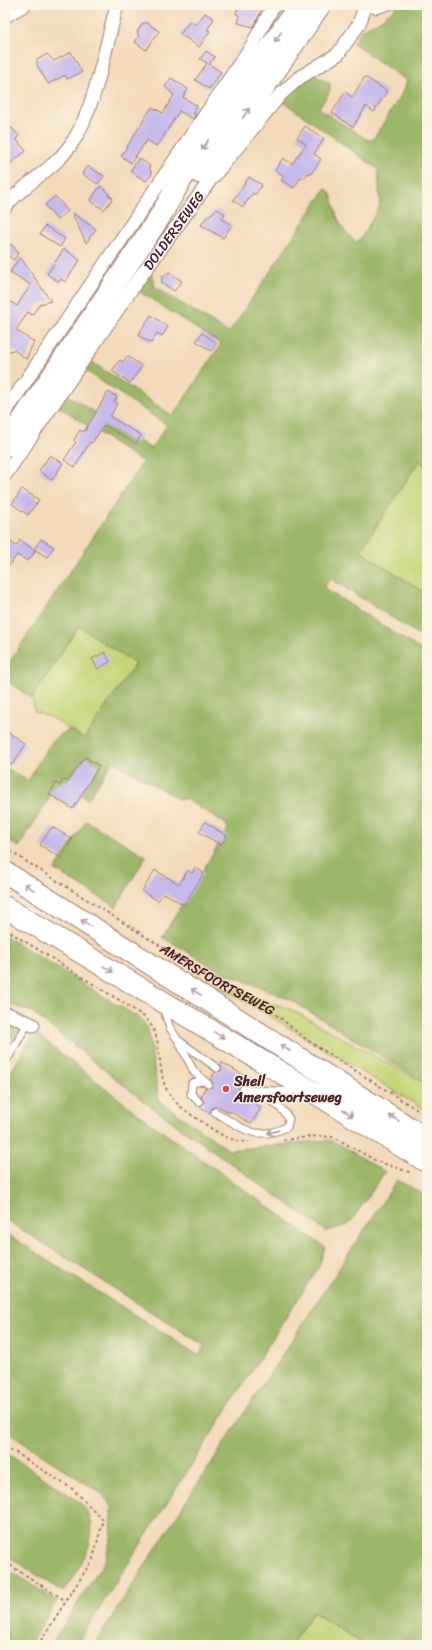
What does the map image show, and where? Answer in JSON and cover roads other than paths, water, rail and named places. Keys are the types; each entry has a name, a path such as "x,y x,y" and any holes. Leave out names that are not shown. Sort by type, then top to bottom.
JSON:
{"main road":[{"name":"DOLDERSEWEG","path":"5,446 159,218 181,180 299,5"},
{"name":"DOLDERSEWEG","path":"159,218 190,186 232,134 320,5"},
{"name":"AMERSFOORTSEWEG","path":"5,872 427,1139"},
{"path":"5,907 315,1092 427,1162"}],"street":[{"path":"5,16 24,5"},
{"path":"5,207 12,198 55,162 69,147 87,116 117,5"},
{"path":"5,412 251,47 274,5"},
{"name":"DOLDERSEWEG","path":"5,476 130,291 208,183 280,95 299,78 338,54 359,24 363,6"},
{"path":"5,1013 30,1024"}],"lane":[{"path":"363,6 376,10 393,5"},
{"path":"162,1001 170,1028 178,1040 194,1072 205,1082 192,1084 191,1094 199,1102"},
{"path":"5,1063 30,1024"},
{"path":"178,1040 217,1068"},
{"path":"215,1112 253,1134 262,1135 287,1127 289,1119 285,1112 247,1088 315,1092"}],"place":[{"name":"Shell Amersfoortseweg","path":"226,1089"}]}
